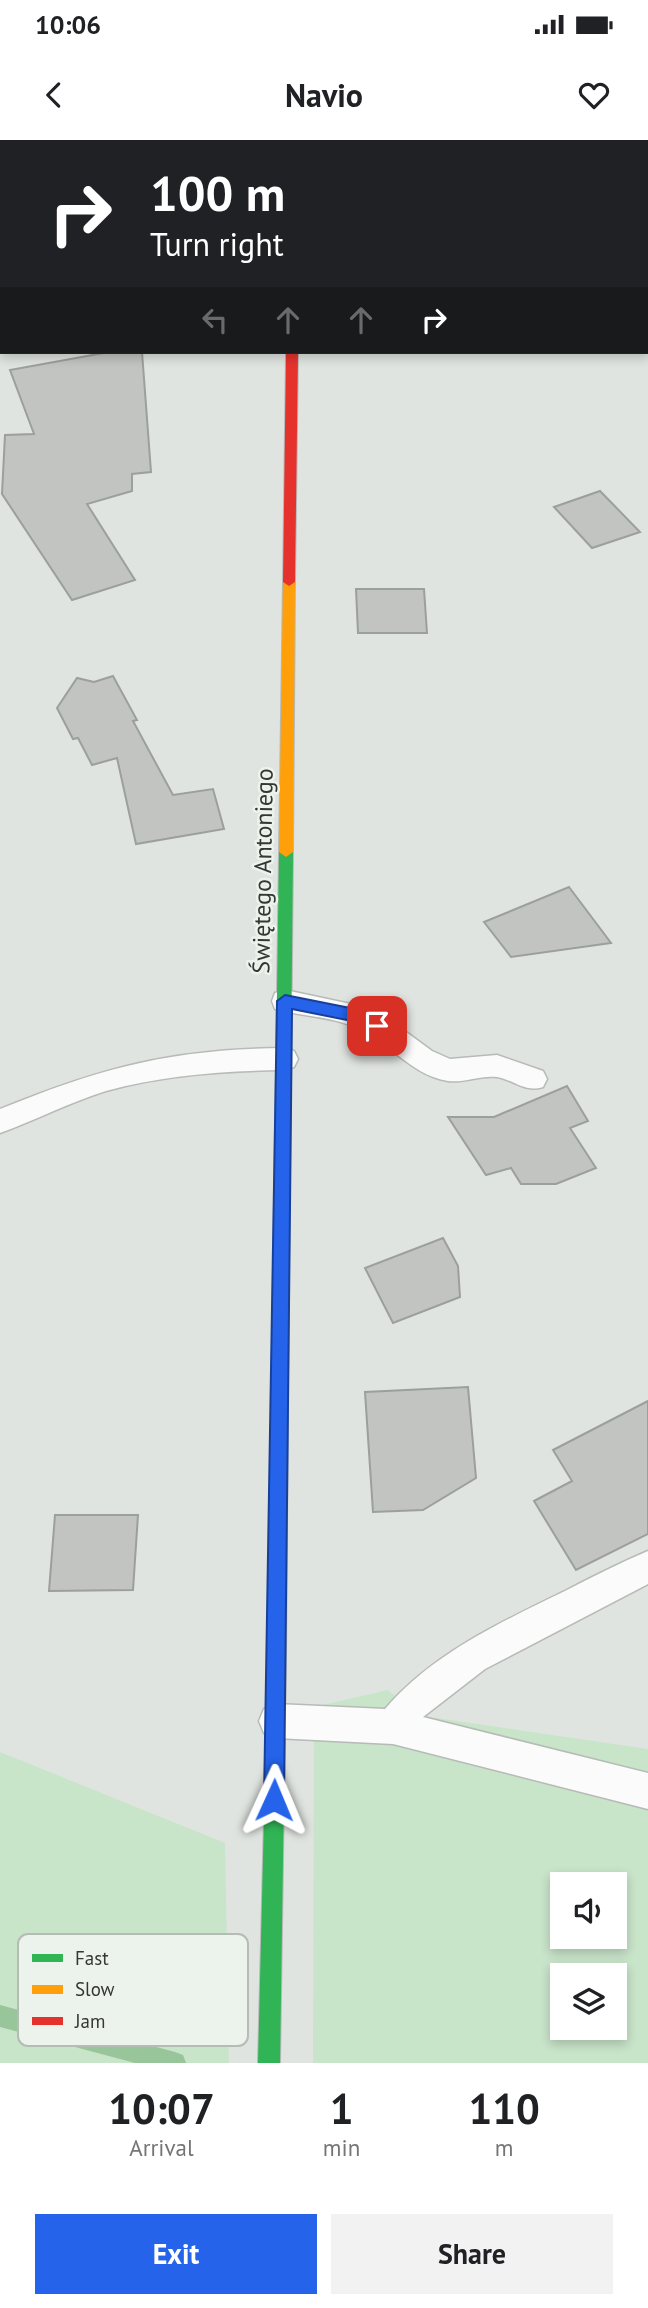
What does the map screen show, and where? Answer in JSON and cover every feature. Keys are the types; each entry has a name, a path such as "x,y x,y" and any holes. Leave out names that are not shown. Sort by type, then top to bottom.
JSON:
{"street":[{"name":"Świętego Antoniego","path":"268,2063 276,1721 292,354"}],"lane":[{"path":"285,1001 355,1015 377,1026 422,1059 450,1070 497,1066 533,1079"},
{"path":"0,1121 91,1085 152,1069 227,1059 284,1059"},
{"path":"393,1727 407,1706 470,1659 648,1567"},
{"path":"276,1721 393,1727 648,1791"}],"green space":[{"path":"388,1690 407,1706 430,1717 648,1749 648,2063 313,2063 314,1707"},
{"path":"0,1752 225,1843 227,1934 18,1934 18,2046 229,2046 229,2063 0,2063"}],"building":[{"path":"98,354 142,354 151,472 132,474 132,491 87,504 135,580 72,600 2,494 5,435 34,434 10,370"},
{"path":"600,491 640,532 592,548 554,507"},
{"path":"356,589 424,589 427,633 358,633"},
{"path":"113,676 137,720 133,721 173,795 213,789 224,829 136,844 117,758 92,765 78,738 73,739 57,708 77,678 94,682"},
{"path":"569,887 611,943 511,957 484,922"},
{"path":"567,1086 588,1121 570,1128 596,1168 556,1184 521,1184 511,1168 486,1175 448,1117 494,1117"},
{"path":"443,1238 458,1266 460,1297 393,1323 365,1268"},
{"path":"468,1387 476,1478 423,1510 373,1512 365,1392"},
{"path":"648,1401 648,1534 576,1570 534,1501 572,1481 553,1450"},
{"path":"55,1515 138,1515 133,1590 49,1591"}],"waterway":[{"path":"0,2016 18,2021"},
{"path":"112,2046 175,2063"}],"traffic: fast":[{"path":"281,1272 286,852"},
{"path":"269,2063 277,1655"}],"traffic: slow":[{"path":"286,852 289,582"},
{"path":"277,1655 281,1272"}],"traffic: jam":[{"path":"289,582 292,354"}],"route":[{"path":"274,1800 285,1001 355,1015 377,1026"}]}
